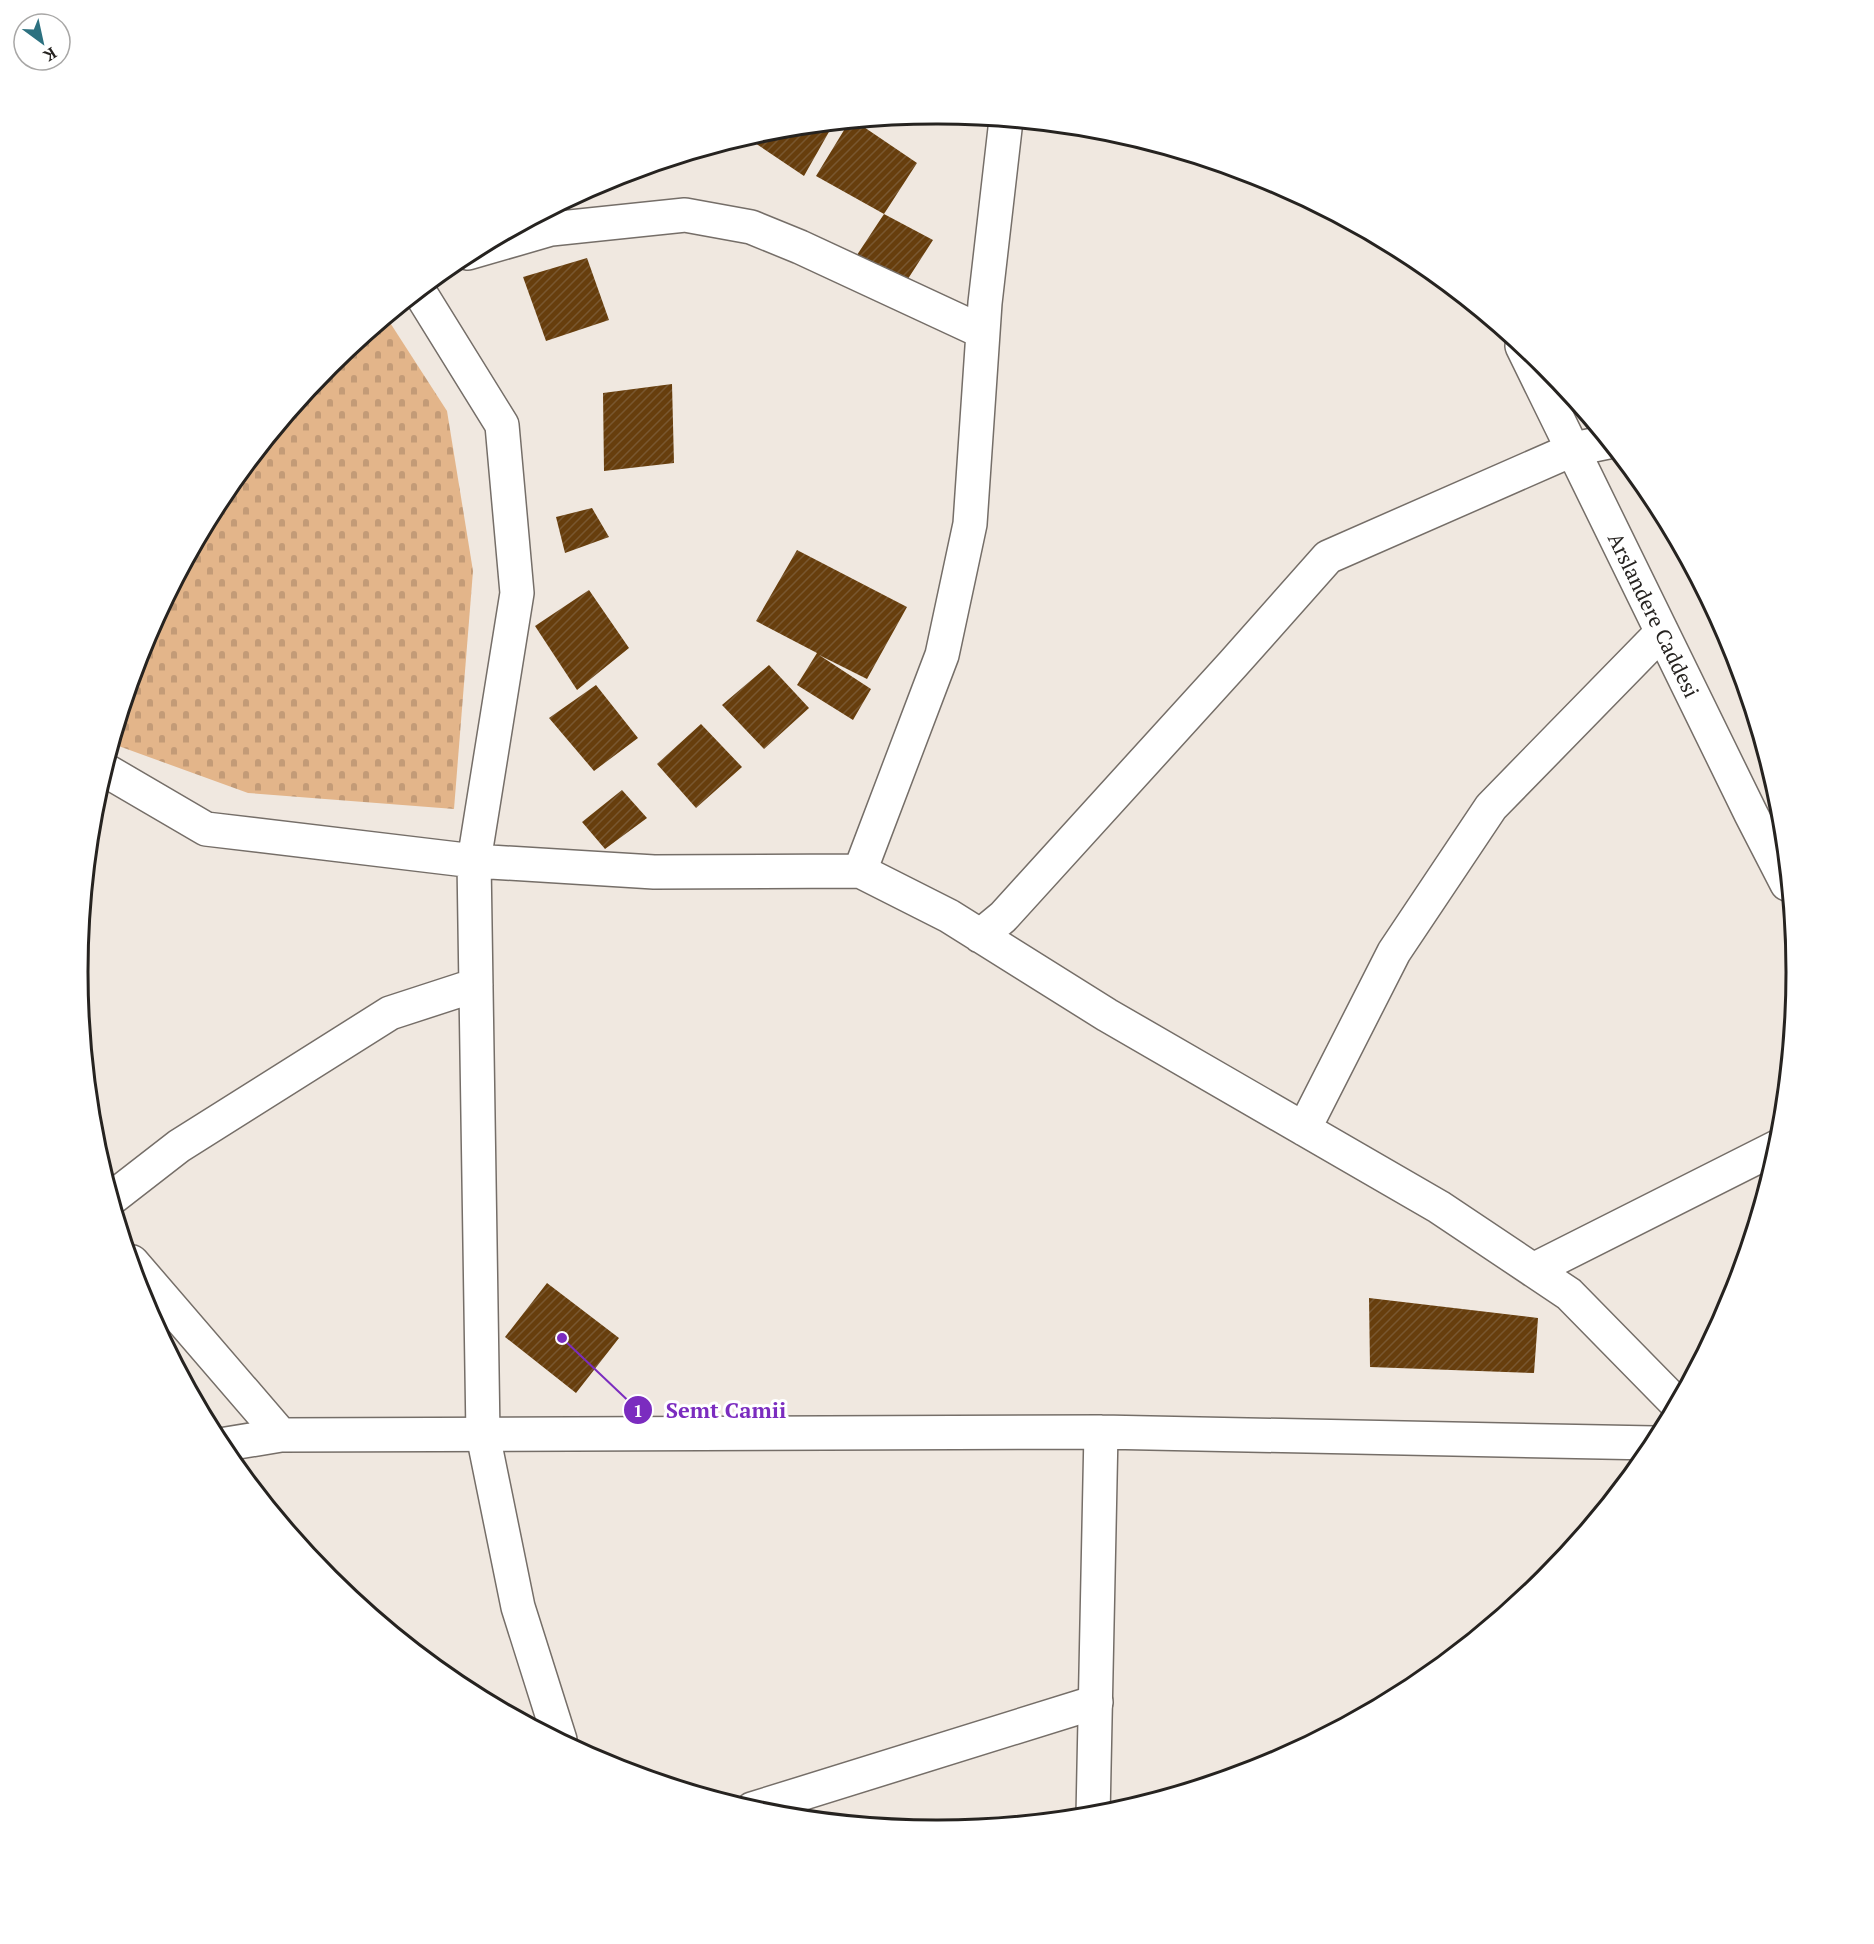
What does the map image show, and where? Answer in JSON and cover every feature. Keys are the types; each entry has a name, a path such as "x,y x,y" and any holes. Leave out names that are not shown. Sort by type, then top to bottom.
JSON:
{"street":[{"path":"860,871 942,655 970,524 983,332 1005,126"},
{"path":"504,243 551,229 685,215 751,227 800,247 983,332"},
{"path":"423,297 502,425 517,593 474,861 483,1435 518,1607 553,1728"},
{"name":"Arslandere Caddesi","path":"1533,369 1779,868"},
{"path":"980,936 1003,916 1328,557 1574,449 1600,444"},
{"path":"1304,1129 1394,952 1491,807 1662,632"},
{"path":"112,774 206,829 474,861 654,872 860,871 949,916 1107,1015 1439,1207 1569,1294 1671,1398"},
{"path":"118,1194 179,1146 390,1013 476,985"},
{"path":"1533,1270 1766,1153"},
{"path":"146,1279 281,1436"},
{"path":"1093,1806 1101,1432"},
{"path":"231,1443 281,1436 1101,1432 1643,1443"},
{"path":"769,1804 1096,1702"}],"green space":[{"path":"391,324 447,411 473,571 454,809 248,793 119,746 153,647 202,548 231,501 264,455 299,413 337,372"}],"building":[{"path":"864,127 917,163 884,214 816,176 845,129"},
{"path":"830,131 804,176 756,143"},
{"path":"884,214 933,240 904,285 853,261"},
{"path":"587,258 609,320 546,341 523,277"},
{"path":"672,384 674,463 604,471 603,393"},
{"path":"592,508 609,537 565,553 556,517"},
{"path":"797,550 907,607 867,679 819,655 871,689 853,720 797,685 817,653 756,621"},
{"path":"589,590 629,648 577,690 535,626"},
{"path":"769,665 809,708 764,749 722,705"},
{"path":"596,685 638,738 594,771 549,718"},
{"path":"701,724 742,767 696,808 657,764"},
{"path":"622,790 647,818 605,849 582,822"},
{"path":"547,1283 619,1338 576,1393 505,1337"},
{"path":"1369,1298 1538,1318 1534,1373 1370,1367"}],"place":[{"name":"Semt Camii","path":"562,1338"}]}
